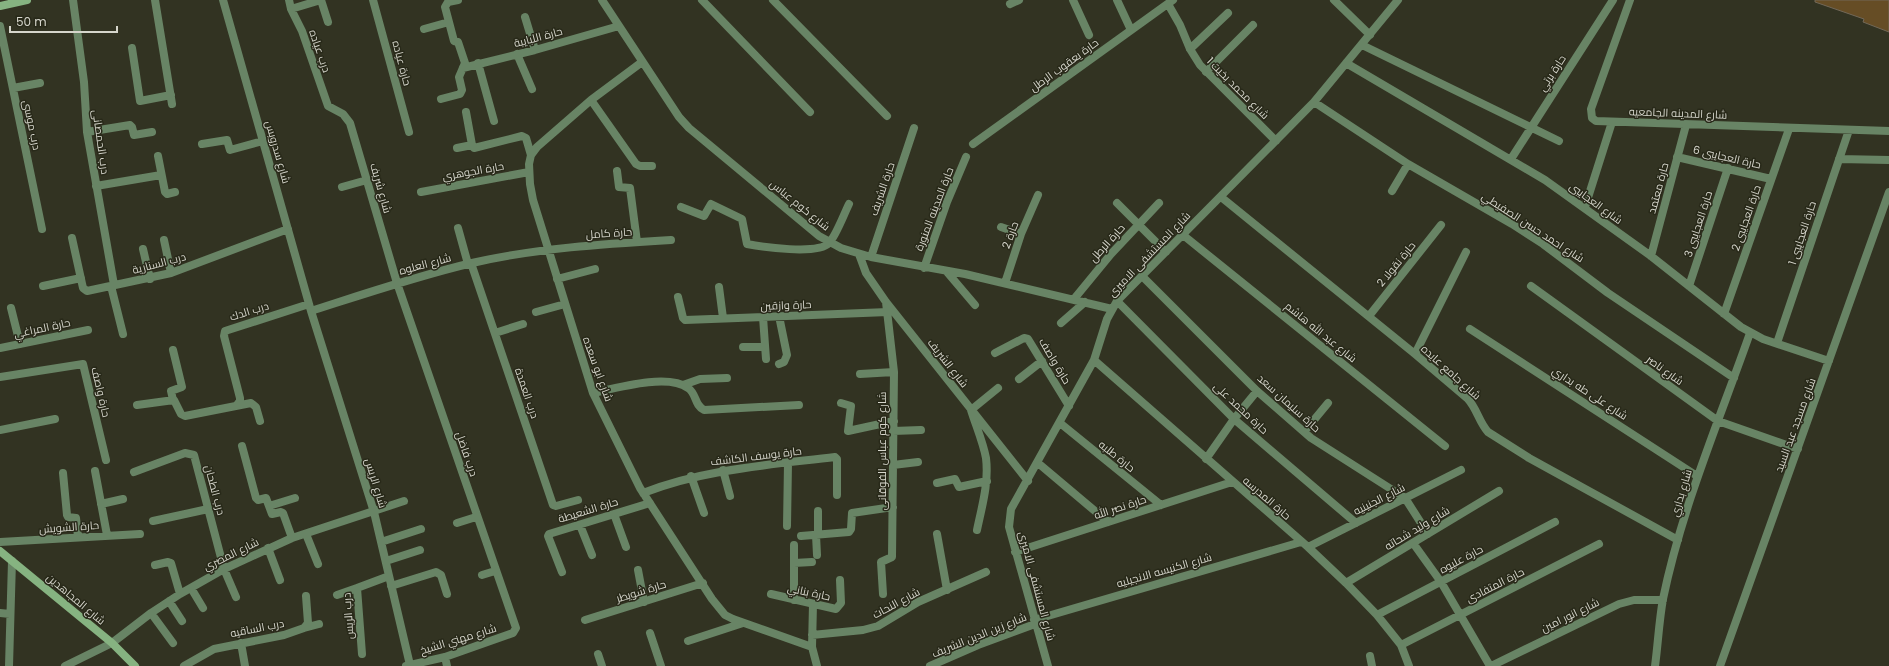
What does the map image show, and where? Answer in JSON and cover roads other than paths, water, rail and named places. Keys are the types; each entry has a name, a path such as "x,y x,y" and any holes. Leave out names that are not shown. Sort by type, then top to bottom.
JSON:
{"street":[{"path":"0,6 27,0"},
{"name":"درب الحمصانى","path":"73,0 84,82 87,132 113,286 123,334"},
{"path":"156,0 172,104"},
{"name":"شارع سدرويس","path":"223,0 310,307"},
{"name":"درب عياده","path":"290,0 291,9 302,31 327,105 332,109"},
{"path":"291,9 321,0 328,22"},
{"name":"حارة عياده","path":"374,0 409,132"},
{"path":"441,99 462,92 459,76 463,68 464,60 458,42 454,41 445,5 448,2 458,0"},
{"name":"شارع كوم عباس","path":"602,0 679,117 689,128 829,243 870,257 1005,283 1112,309"},
{"path":"702,0 810,112"},
{"path":"773,0 887,116"},
{"path":"1010,4 1019,0"},
{"path":"1073,0 1088,35"},
{"path":"1117,0 1131,30"},
{"path":"1334,0 1370,35"},
{"name":"شارع المستشفى الاميرى","path":"1048,666 1015,552 1009,527 1009,519 1011,509 1028,481 1094,360 1105,323 1112,309 1117,301 1314,102 1398,0"},
{"name":"حارة برتي","path":"1511,159 1530,127 1613,0"},
{"name":"شارع المدينه الجامعيه","path":"1630,0 1590,114 1596,121 1789,129 1889,131"},
{"name":"حارة يعقوب الرطل","path":"973,144 1171,2"},
{"name":"شارع محمد بخيت 1","path":"1171,2 1194,57 1206,72 1276,141"},
{"path":"1190,49 1228,13"},
{"path":"525,17 535,50"},
{"path":"424,29 449,22"},
{"path":"1206,72 1253,25"},
{"name":"درب موسى","path":"0,26 3,52 13,88 42,229"},
{"name":"حارة اللبايبة","path":"463,68 478,63 535,50 619,26"},
{"path":"1362,44 1559,141"},
{"path":"132,48 140,101 171,95"},
{"path":"518,54 532,89"},
{"path":"466,112 472,145 474,148 524,136 531,155 545,139 591,100 642,62"},
{"path":"478,63 494,121"},
{"name":"شارع العجايبى","path":"1346,63 1511,159 1585,207 1750,333 1829,361"},
{"path":"13,88 40,83"},
{"path":"591,100 636,164 640,166 652,166"},
{"name":"شارع احمد حسن الصفيطي","path":"1314,102 1408,164 1537,240 1608,293 1734,378"},
{"name":"شارع شريف","path":"332,109 343,114 348,119 397,283"},
{"path":"1585,207 1612,122"},
{"path":"87,132 130,125 134,136 152,132"},
{"name":"حارة معتمد","path":"1651,256 1686,125"},
{"name":"حارة الشريف","path":"870,257 914,128"},
{"name":"حارة العجايبى 2","path":"1724,314 1789,129"},
{"name":"حارة العجايبى 1","path":"1777,343 1849,130"},
{"path":"202,144 226,140 230,150 263,141"},
{"path":"457,148 472,145"},
{"name":"شارع ابو سعده","path":"531,155 529,172 533,200 593,393 643,492 715,603 725,615 743,623 812,647"},
{"path":"158,156 165,192 167,194 175,192"},
{"name":"حارة المدينه المنورة","path":"924,268 947,202 966,157"},
{"name":"حارة العجايبى 6","path":"1677,157 1771,179"},
{"path":"1839,158 1889,160"},
{"path":"1392,191 1408,164"},
{"name":"حارة العجايبى 3","path":"1689,286 1728,168"},
{"path":"617,171 619,187 630,188 637,242"},
{"name":"حارة الجوهري","path":"421,192 529,172"},
{"path":"96,186 161,175"},
{"path":"342,187 367,180"},
{"name":"شارع مسجد عبد السيد","path":"1720,666 1889,192"},
{"name":"حارة 2","path":"1005,283 1021,234 1038,195"},
{"name":"شارع جامع عايده","path":"1221,196 1369,316 1468,399 1488,432 1529,458 1678,540"},
{"path":"1117,203 1166,252"},
{"name":"حارة الرطل","path":"1074,299 1111,254 1159,203"},
{"path":"681,207 704,216 711,204 742,219 746,243 748,244 809,249 820,248 829,243 849,204"},
{"name":"حارة نقولا 2","path":"1369,316 1441,225"},
{"path":"1001,227 1021,234"},
{"name":"درب العمدة","path":"458,228 553,505 556,506 578,500"},
{"name":"درب السنارية","path":"72,238 85,291 150,279 171,273 288,229"},
{"name":"شارع عبد الله هاشم","path":"1183,235 1445,446"},
{"path":"164,240 171,273"},
{"name":"حارة كامل","path":"548,250 671,240"},
{"path":"143,249 150,279"},
{"name":"شارع العلوه","path":"310,307 470,264 548,250"},
{"path":"1415,354 1466,252"},
{"name":"شارع الشريف","path":"859,254 866,274 886,302 1028,481"},
{"path":"557,279 595,269"},
{"path":"947,272 975,305"},
{"name":"حارة سليمان سعد","path":"1142,276 1257,391 1304,432 1316,442 1406,498 1428,534"},
{"path":"43,286 81,278"},
{"name":"درب فاضل","path":"397,283 516,631"},
{"name":"شارع ناصر","path":"1531,286 1718,421 1798,449"},
{"path":"719,287 723,318"},
{"name":"حارة وازقين","path":"678,297 683,318 685,320 888,312"},
{"name":"حارة محمد على","path":"1117,301 1234,419 1356,523"},
{"name":"شارع كوم عباس الفوقانى","path":"883,594 881,562 892,557 894,421 894,372 886,302"},
{"path":"1061,323 1085,302"},
{"path":"536,312 565,304"},
{"name":"درب الدك","path":"237,406 240,398 224,336 225,331 310,307"},
{"name":"شارع الريس","path":"310,307 374,512 408,666"},
{"path":"11,308 20,344"},
{"path":"779,316 787,355 784,362 779,364"},
{"path":"763,317 766,359"},
{"path":"495,333 523,324"},
{"name":"شارع على طه بداري","path":"1470,329 1697,476"},
{"name":"حارة المراغي","path":"0,348 88,330"},
{"name":"شارع بداري","path":"1655,666 1663,600 1678,540 1697,476 1750,333"},
{"name":"حارة واصف","path":"995,353 1026,338 1029,340 1069,406"},
{"path":"743,347 765,347"},
{"path":"173,350 182,387 171,391 173,400 176,401 183,416 248,403 253,404 256,407 260,421"},
{"name":"حارة المدرسه","path":"1094,360 1308,547 1377,615 1401,645 1410,666"},
{"path":"1020,380 1042,361"},
{"name":"حارة واصف","path":"0,377 83,364 106,460"},
{"path":"860,374 894,372"},
{"path":"683,385 700,379 727,378"},
{"path":"593,393 646,382 670,382 683,385 691,390 697,405 704,410 799,405"},
{"path":"977,530 987,481 984,447 971,410 998,388"},
{"path":"1206,459 1234,419 1257,391"},
{"path":"137,405 173,400"},
{"path":"841,403 851,406 848,430 850,432 894,421"},
{"path":"1304,432 1328,403"},
{"path":"0,430 55,419"},
{"name":"حارة طلبه","path":"1060,423 1161,505"},
{"path":"893,431 921,430"},
{"path":"242,446 256,498 258,500 266,498 272,514 283,513 292,538"},
{"name":"درب الطحان","path":"134,472 185,453 191,453 195,458 224,569 236,597"},
{"name":"حارة يوسف الكاشف","path":"643,492 691,476 723,470 836,458 837,495"},
{"path":"893,465 918,462"},
{"path":"787,526 788,463"},
{"path":"1038,463 1108,522"},
{"path":"723,470 730,496"},
{"name":"شارع الجنينيه","path":"1308,547 1461,470"},
{"path":"95,471 107,536"},
{"path":"62,473 67,515 68,517 76,518 78,537"},
{"path":"691,476 704,513"},
{"path":"937,483 955,479 959,488 987,481"},
{"name":"حارة نصر الله","path":"1015,552 1232,482"},
{"name":"شارع وليد شحاته","path":"1346,584 1499,491"},
{"path":"269,506 296,498"},
{"path":"101,504 123,499"},
{"name":"شارع المصري","path":"65,666 112,643 169,601 224,569 292,538 404,501"},
{"name":"حارة الشعيطة","path":"562,572 548,535 650,503"},
{"path":"801,536 851,531 852,514 893,507"},
{"path":"153,521 208,509"},
{"path":"794,563 815,558 818,510"},
{"path":"614,514 626,547"},
{"path":"457,523 476,517"},
{"name":"حارة عليوه","path":"1377,615 1555,522"},
{"path":"580,524 592,556"},
{"path":"381,542 421,530"},
{"name":"حارة الشويش","path":"0,542 140,534"},
{"path":"306,534 318,564"},
{"path":"937,534 947,590"},
{"name":"شارع الكنيسه الانجيليه","path":"1035,622 1301,542"},
{"path":"1412,543 1441,582 1460,615 1495,665"},
{"name":"حارة المتفادى","path":"1401,645 1599,544"},
{"path":"794,545 794,600"},
{"path":"268,548 280,580"},
{"path":"386,561 420,550"},
{"name":"شارع المجاهدين","path":"0,551 112,643 135,666"},
{"path":"8,666 12,561"},
{"path":"155,565 168,562 171,563 180,594"},
{"path":"638,570 644,602"},
{"path":"482,575 496,571"},
{"path":"391,586 436,572 441,575 447,594"},
{"name":"شارع النحات","path":"812,635 870,628 884,623 918,602 986,572"},
{"name":"درب الريس","path":"362,654 357,588 389,576"},
{"name":"حارة بناني","path":"771,594 836,609 841,603 840,580"},
{"name":"حارة شويطر","path":"585,620 703,584"},
{"path":"191,588 203,608"},
{"path":"337,594 357,588"},
{"path":"304,628 308,623 306,596"},
{"name":"شارع انور امين","path":"1495,665 1619,604 1634,600 1663,600"},
{"path":"169,601 182,621"},
{"path":"813,604 812,647 817,666"},
{"path":"0,613 10,614"},
{"path":"151,613 173,643"},
{"name":"شارع زين الدين الشريف","path":"933,665 1035,622"},
{"path":"688,641 743,623"},
{"name":"درب الساقيه","path":"184,666 214,649 284,635 319,624"},
{"name":"شارع مهني الشيخ","path":"408,666 445,657 513,634 516,631"},
{"path":"650,633 661,666 657,666"},
{"path":"241,643 245,666"},
{"path":"598,654 602,666"},
{"path":"1370,656 1372,666"},
{"path":"445,657 447,666"}]}
